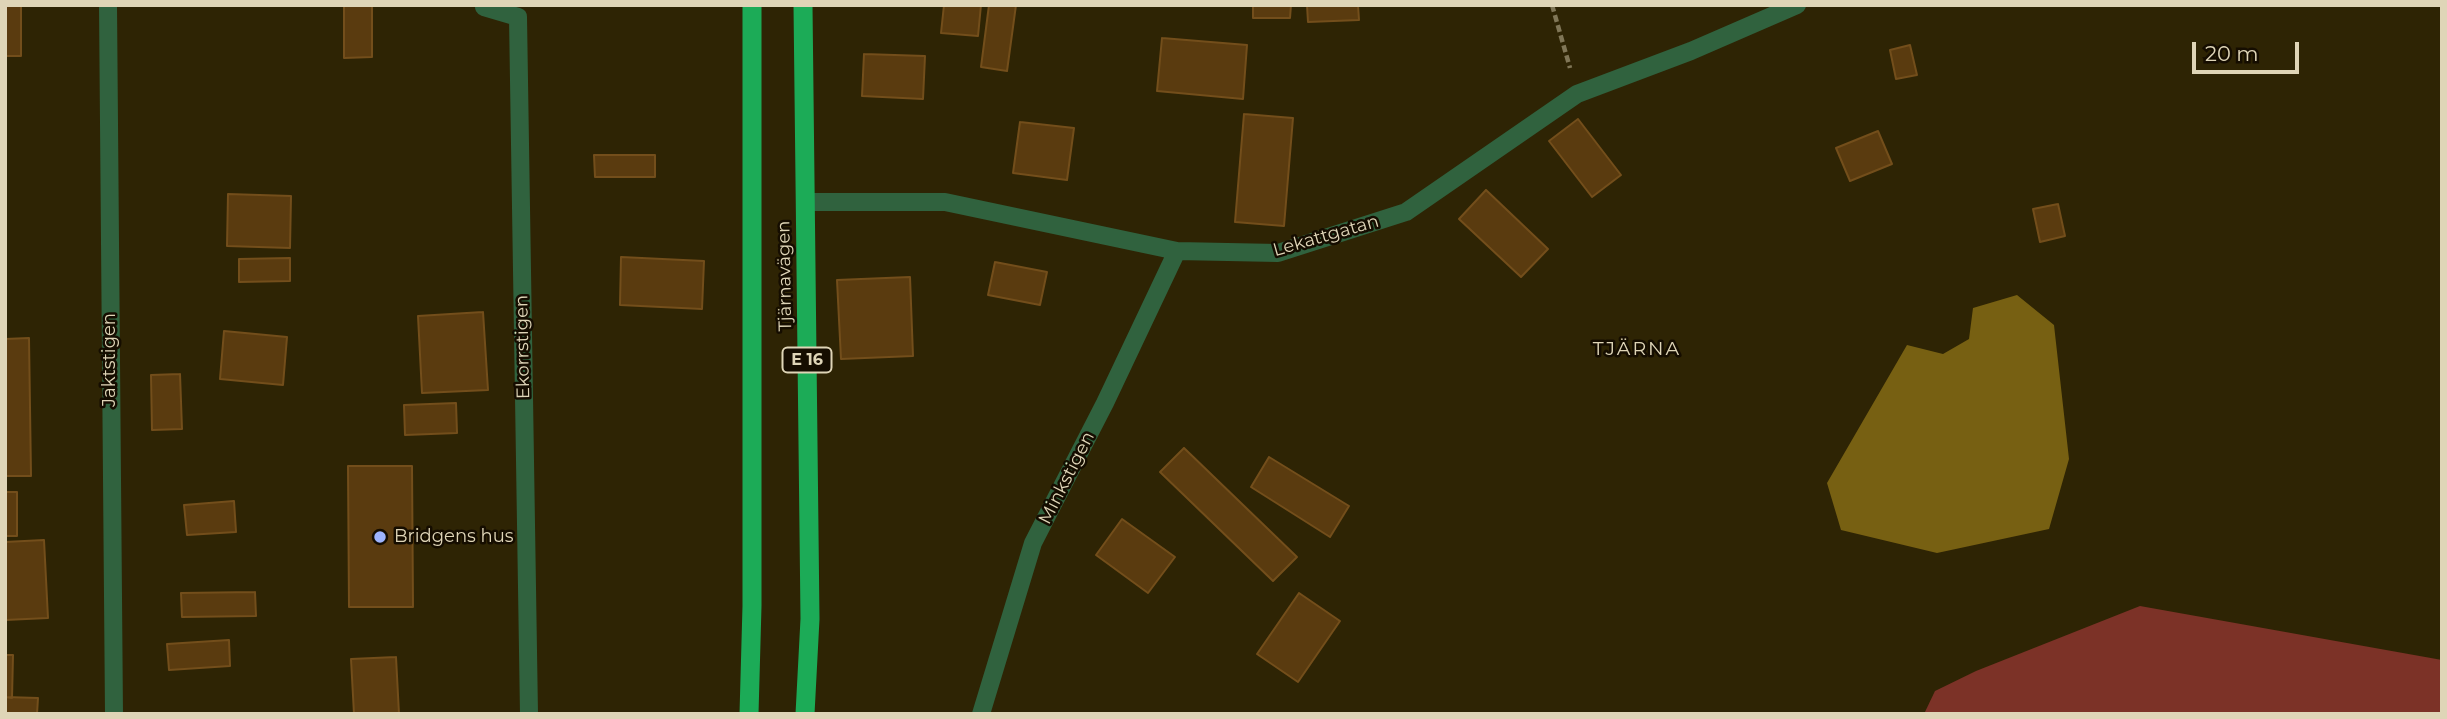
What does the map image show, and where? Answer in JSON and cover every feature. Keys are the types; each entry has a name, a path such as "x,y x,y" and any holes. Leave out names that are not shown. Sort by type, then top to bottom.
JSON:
{"highway":[{"name":"Tjärnavägen","path":"749,714 752,606 752,5"},
{"name":"Tjärnavägen","path":"803,5 810,618 805,714"}],"street":[{"name":"Jaktstigen","path":"108,5 114,714"},
{"name":"Lekattgatan","path":"806,202 945,202 1177,251 1278,253 1406,212 1577,94 1690,51 1797,5"},
{"name":"Ekorrstigen","path":"484,7 518,17 529,714"},
{"name":"Minkstigen","path":"981,714 1033,543 1105,404 1177,251"}],"path":[{"path":"1552,5 1577,94"}],"shaded area":[{"path":"2017,295 2054,325 2069,459 2049,529 1937,553 1841,530 1827,483 1907,345 1943,354 1969,339 1973,308"},
{"path":"2140,606 2442,660 2442,714 1924,714 1935,691 1976,671"}],"building":[{"path":"5,5 21,5 21,56 5,56"},
{"path":"344,5 372,5 372,57 344,58"},
{"path":"944,5 981,5 978,36 941,33"},
{"path":"989,5 1016,5 1007,71 981,67"},
{"path":"1253,5 1291,5 1290,18 1253,18"},
{"path":"1307,5 1358,5 1359,20 1308,22"},
{"path":"1162,38 1247,45 1243,99 1157,91"},
{"path":"1910,45 1917,75 1896,79 1890,50"},
{"path":"864,54 925,56 923,99 862,96"},
{"path":"1244,114 1293,118 1284,226 1235,222"},
{"path":"1578,119 1621,175 1592,197 1549,141"},
{"path":"1020,122 1074,128 1067,180 1013,173"},
{"path":"1878,131 1892,164 1850,181 1836,148"},
{"path":"594,155 655,155 655,177 595,177"},
{"path":"1486,190 1548,249 1521,277 1459,219"},
{"path":"228,194 291,196 290,248 227,246"},
{"path":"2058,204 2065,236 2040,242 2033,209"},
{"path":"621,257 704,261 702,309 620,305"},
{"path":"290,258 290,281 239,282 239,259"},
{"path":"995,262 1047,272 1040,305 988,295"},
{"path":"910,277 913,356 841,359 837,280"},
{"path":"483,312 488,390 422,393 418,316"},
{"path":"224,331 287,337 283,385 220,379"},
{"path":"29,338 31,476 5,476 5,339"},
{"path":"180,374 182,429 152,430 151,375"},
{"path":"456,403 457,433 405,435 404,405"},
{"path":"1184,448 1297,557 1273,581 1160,472"},
{"path":"1269,457 1349,506 1330,537 1251,487"},
{"name":"Bridgens hus","path":"348,466 412,466 413,607 349,607"},
{"path":"5,492 17,492 17,536 5,536"},
{"path":"234,501 236,532 187,535 184,505"},
{"path":"1122,519 1175,557 1148,593 1096,555"},
{"path":"44,540 48,618 5,620 5,542"},
{"path":"255,592 256,616 182,617 181,593"},
{"path":"1299,593 1340,621 1298,682 1257,654"},
{"path":"229,640 230,666 169,670 167,644"},
{"path":"5,655 13,655 12,698 5,697"},
{"path":"396,657 399,714 354,714 351,659"},
{"path":"5,697 38,698 37,714 5,714"}],"place":[{"name":"Bridgens hus","path":"380,537"}],"district":[{"name":"TJÄRNA","path":"1637,349"}]}
